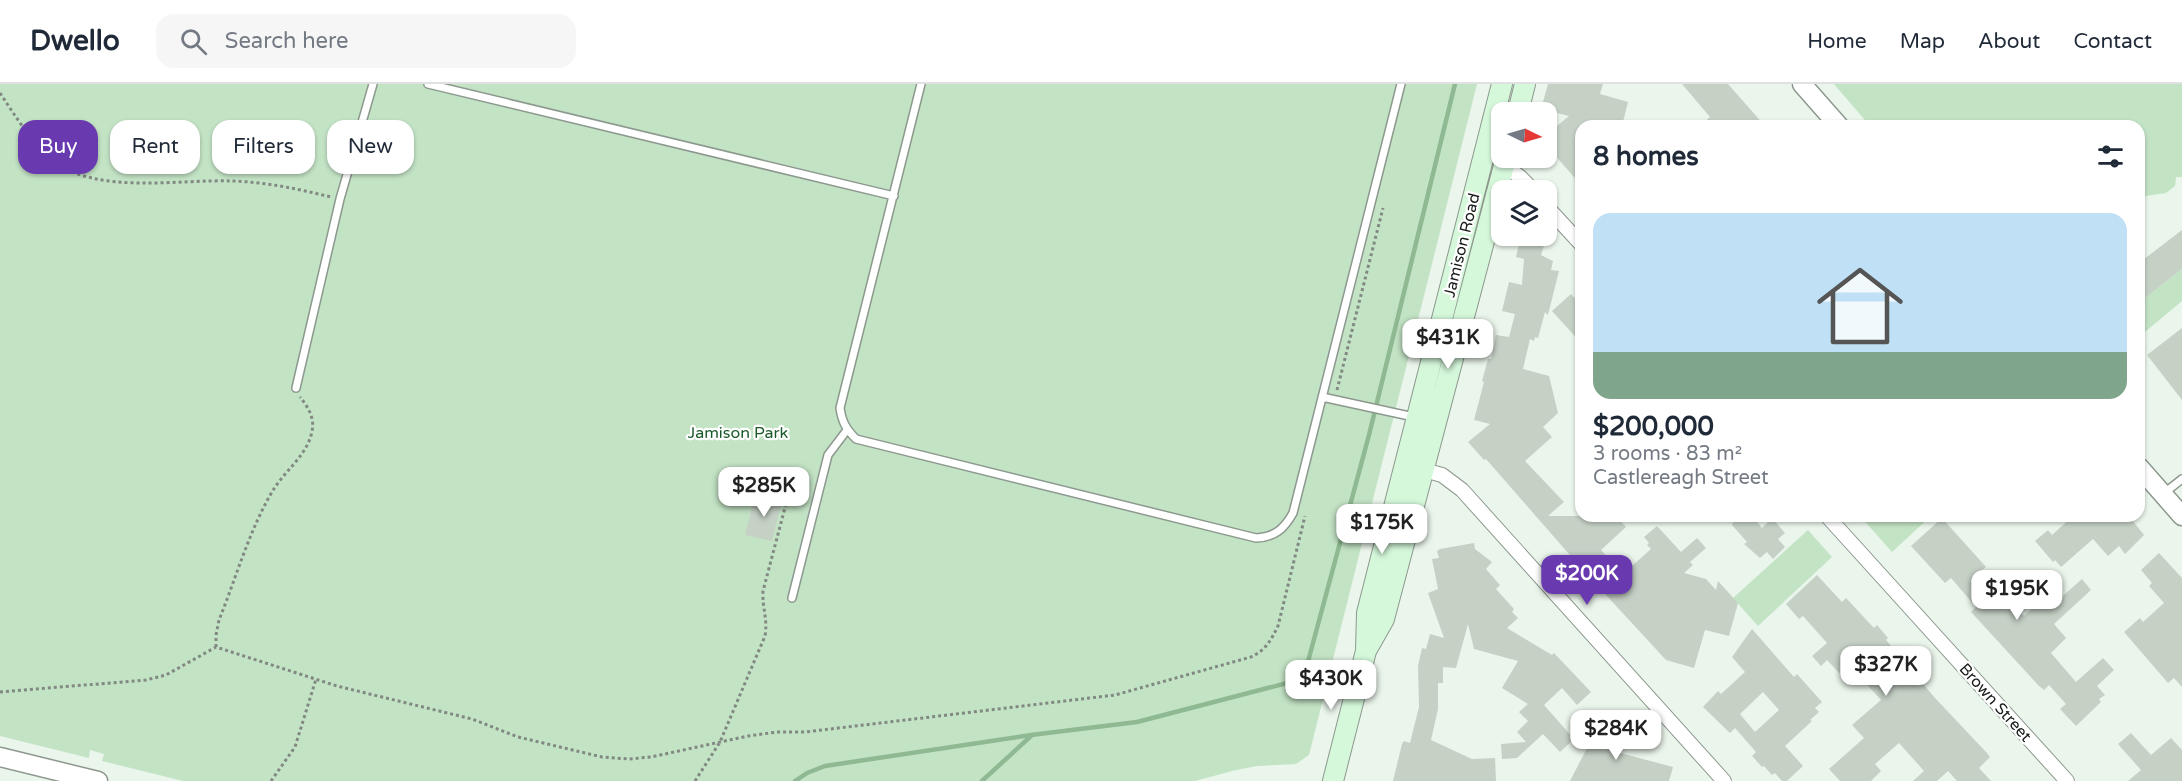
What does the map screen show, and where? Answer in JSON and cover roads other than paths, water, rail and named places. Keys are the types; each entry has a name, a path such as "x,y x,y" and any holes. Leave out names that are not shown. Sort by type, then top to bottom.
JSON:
{"main road":[{"name":"Jamison Road","path":"1333,781 1366,651 1367,613 1502,84"},
{"path":"1521,102 1526,84"},
{"name":"Jamison Road","path":"1366,651 1384,619 1503,168"}],"street":[{"path":"1802,84 1834,120"},
{"path":"1512,168 1523,180"},
{"path":"1557,218 1575,237"},
{"path":"1424,470 1442,475 1462,490 1724,781"},
{"path":"2145,474 2182,516"},
{"name":"Brown Street","path":"1832,522 2067,781"},
{"path":"0,756 98,781"}],"lane":[{"path":"296,388 340,199 373,84"},
{"path":"428,84 894,196"},
{"path":"921,84 840,408 847,430 856,438 1256,538 1268,537 1277,533 1286,525 1293,513 1401,84"},
{"path":"1322,397 1417,418"},
{"path":"792,598 828,455 847,430"},
{"path":"2163,494 2182,479"}],"waterway":[{"path":"795,781 825,766 1031,735 1137,722 1291,682 1300,676 1306,669 1369,435 1455,84"},
{"path":"982,781 1031,736"}],"park label":[{"name":"Jamison Park","path":"738,432"}]}
